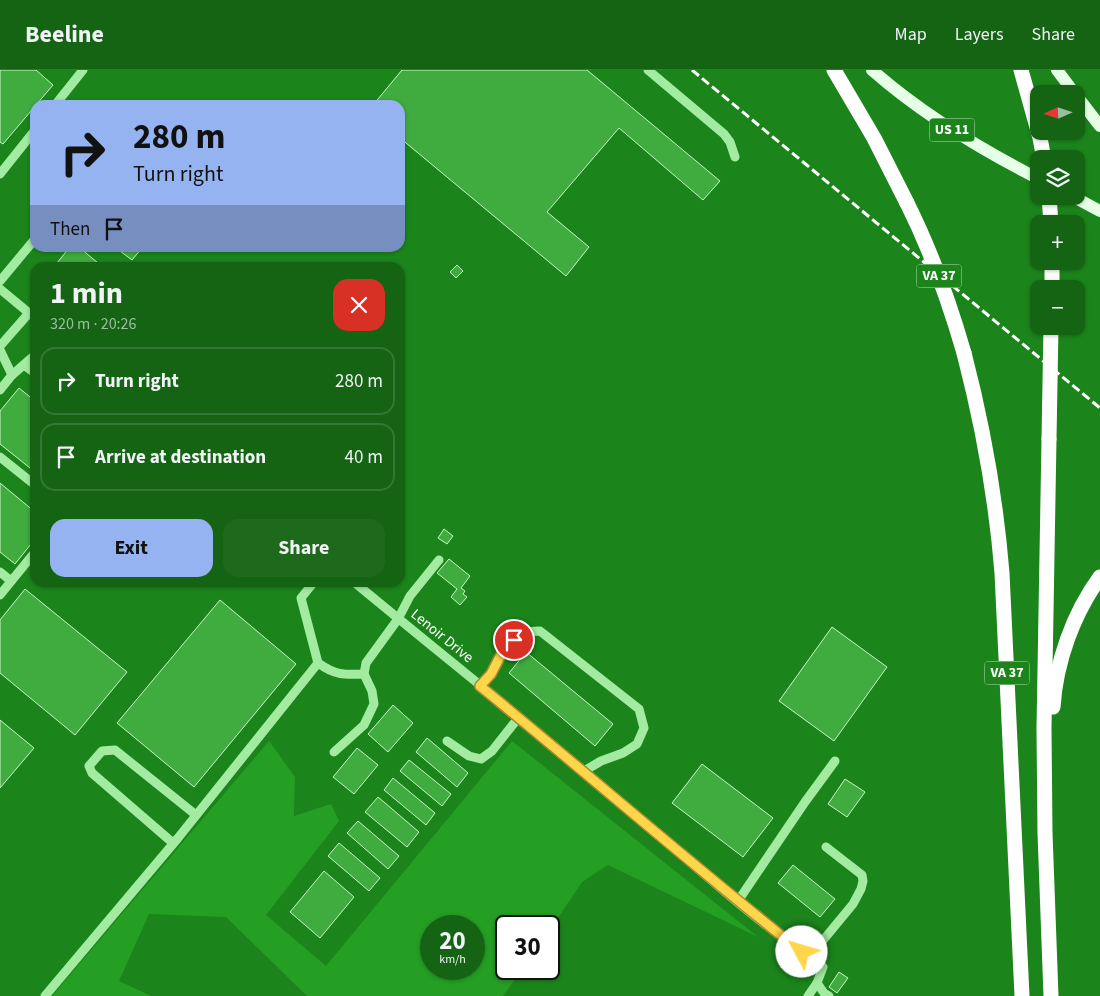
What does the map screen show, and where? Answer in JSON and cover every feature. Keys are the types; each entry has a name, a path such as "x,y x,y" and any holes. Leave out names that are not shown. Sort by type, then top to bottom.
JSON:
{"highway":[{"name":"VA 37","path":"834,70 874,138 907,203 937,272 964,353 986,445 999,534 1022,996"},
{"path":"1021,70 1042,150"},
{"name":"VA 37","path":"1052,335 1044,747 1045,833 1052,996"},
{"path":"1052,996 1054,694 1057,676 1070,632 1100,577"}],"main road":[{"name":"US 11","path":"872,70 915,105 995,156 1030,174"},
{"path":"1057,70 1069,85"},
{"path":"1085,106 1100,126"},
{"path":"1085,203 1100,211"}],"street":[{"path":"59,100 83,70"},
{"path":"648,70 724,134 730,142 735,157"},
{"path":"0,174 30,136"},
{"path":"0,281 30,244"},
{"path":"0,289 30,313"},
{"path":"0,346 30,317"},
{"path":"0,350 12,375"},
{"path":"0,390 12,375 30,360"},
{"path":"24,365 30,369"},
{"path":"0,457 30,482"},
{"path":"0,595 30,558"},
{"path":"334,752 364,725 374,704 372,691 364,674 366,663 398,619 410,596 439,560"},
{"path":"0,572 11,581"},
{"path":"310,587 301,598 318,663 329,671 342,675 364,674"},
{"name":"Lenoir Drive","path":"360,587 519,717 738,901 823,967 817,983"},
{"path":"480,686 491,674 505,647 522,632 540,631 639,709 644,728 637,744 623,753 601,761 584,771"},
{"path":"44,996 173,843 318,663"},
{"path":"447,741 469,756 481,759 492,751 519,717"},
{"path":"173,843 92,773 89,766 102,751 115,750 196,815"},
{"path":"738,901 835,761"},
{"path":"802,952 820,944 853,904 863,881 862,875 826,847"},
{"path":"808,996 817,983 824,993 829,996"}],"green space":[{"path":"269,741 295,777 294,816 331,804 339,821 266,915 326,966 512,741 758,937 608,865 582,882 560,915 495,915 495,980 514,980 503,996 307,996 226,917 149,914 119,981 151,996 52,996"}],"building":[{"path":"0,70 36,70 53,85 40,100 30,100 30,112 3,144 0,142"},
{"path":"402,70 587,70 720,181 703,200 619,128 547,212 589,247 566,276 405,142 405,100 377,100"},
{"path":"66,252 85,252 97,262 58,262"},
{"path":"121,252 139,252 132,260"},
{"path":"457,265 463,271 456,278 450,272"},
{"path":"19,388 30,397 30,468 0,444 0,411"},
{"path":"0,483 30,508 30,545 15,564 0,552"},
{"path":"444,529 453,536 447,544 438,538"},
{"path":"449,559 470,576 461,588 465,591 463,594 467,597 460,605 451,597 457,589 437,573"},
{"path":"25,589 127,672 75,735 0,673 0,620"},
{"path":"220,600 296,664 194,787 117,723"},
{"path":"832,627 887,667 834,741 779,701"},
{"path":"526,652 613,724 595,746 509,673"},
{"path":"393,705 413,723 388,752 368,734"},
{"path":"0,720 34,748 0,788"},
{"path":"427,738 468,773 457,787 416,752"},
{"path":"357,748 378,765 354,794 333,777"},
{"path":"409,760 451,794 442,806 400,771"},
{"path":"702,764 773,818 743,857 672,803"},
{"path":"393,778 435,813 426,825 384,790"},
{"path":"845,779 865,792 847,817 828,804"},
{"path":"378,797 419,832 407,847 365,812"},
{"path":"358,821 399,856 388,869 347,833"},
{"path":"339,843 380,878 369,891 328,856"},
{"path":"793,865 835,899 820,917 778,883"},
{"path":"324,871 354,897 320,938 290,912"},
{"path":"839,972 848,978 837,993 829,987"}],"railway":[{"path":"692,70 1100,408"}],"route":[{"path":"514,640 505,647 491,674 480,686 802,952"}]}
